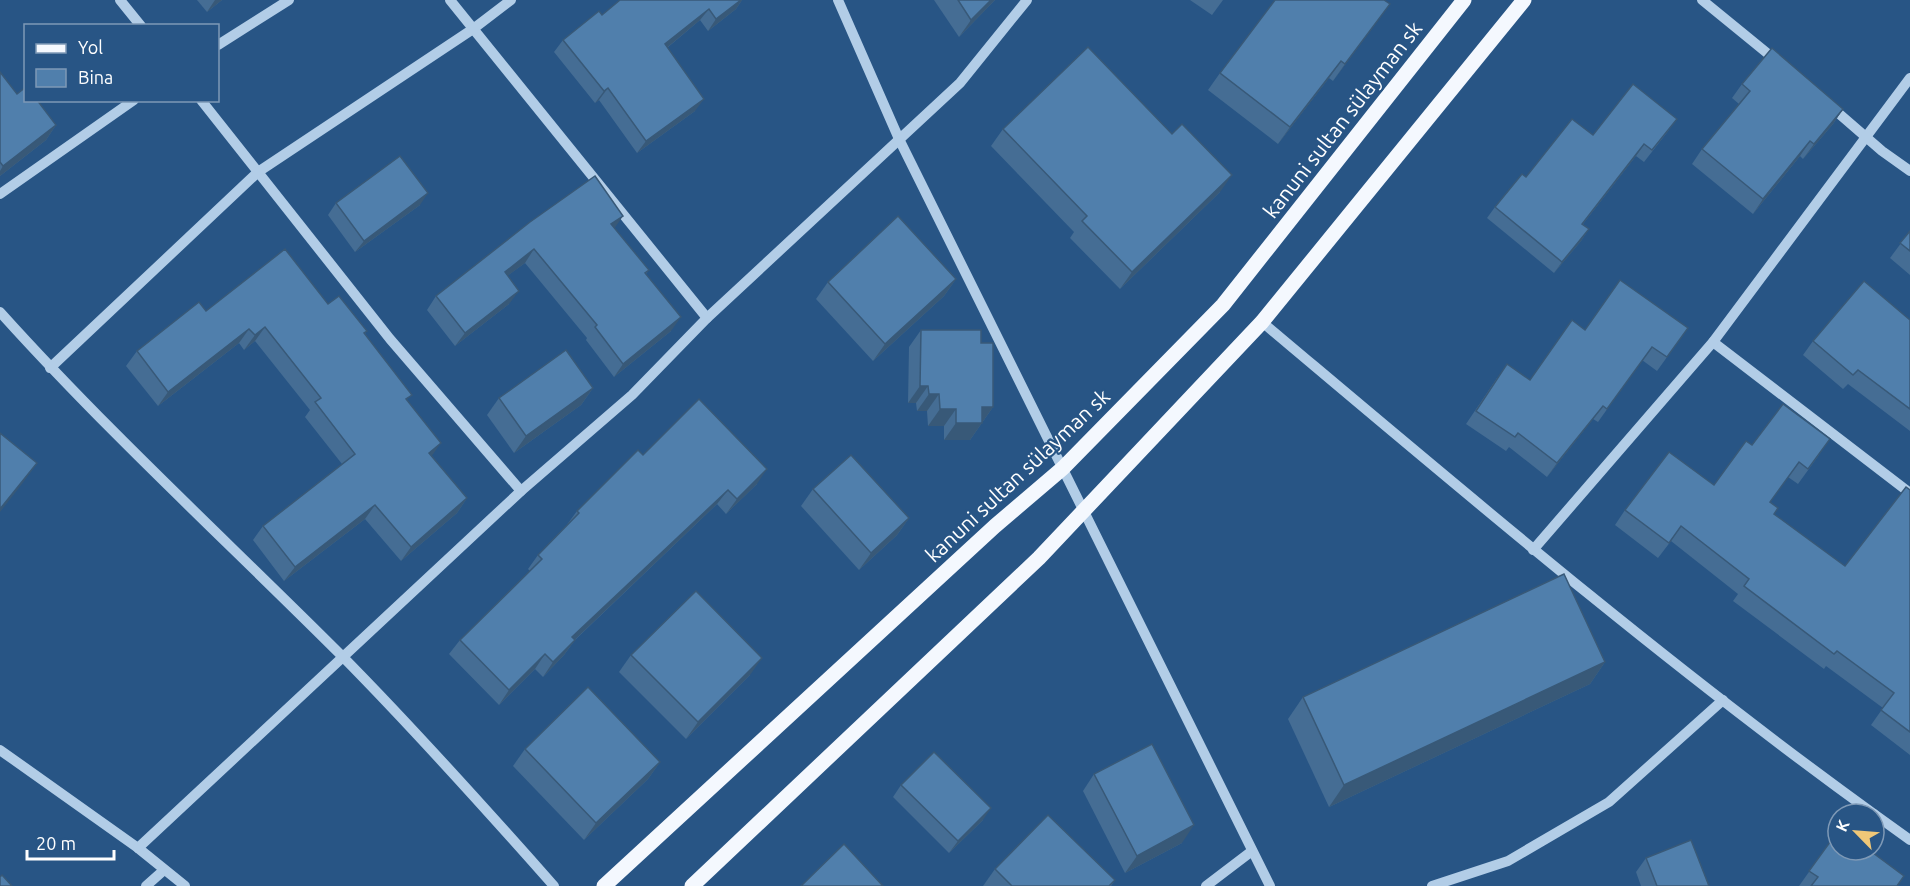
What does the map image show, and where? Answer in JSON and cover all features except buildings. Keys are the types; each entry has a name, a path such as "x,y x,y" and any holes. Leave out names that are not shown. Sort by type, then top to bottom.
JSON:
{"main road":[{"name":"kanuni sultan sülayman sk","path":"604,886 995,526 1063,468 1223,305 1464,0"},
{"path":"692,886 1085,511 1262,322 1524,0"}],"street":[{"path":"120,0 139,24"},
{"path":"219,44 289,0"},
{"path":"450,0 707,318"},
{"path":"51,368 258,172 511,0"},
{"path":"838,0 899,139 1270,886"},
{"path":"138,848 521,491 632,395 707,318 960,83 1027,0"},
{"path":"1702,0 1785,68"},
{"path":"1533,550 1713,342 1910,78"},
{"path":"1821,98 1867,135 1882,151 1910,171"},
{"path":"0,194 131,102"},
{"path":"203,102 390,339 521,491"},
{"path":"0,312 51,368 343,658 477,798 554,886"},
{"path":"1262,322 1533,550 1785,750 1857,802"},
{"path":"1713,342 1910,493"},
{"path":"1432,886 1508,861 1609,802 1723,700"},
{"path":"0,750 138,848 184,886"},
{"path":"1886,823 1910,840"},
{"path":"1206,886 1252,851"},
{"path":"146,886 164,870"}]}
